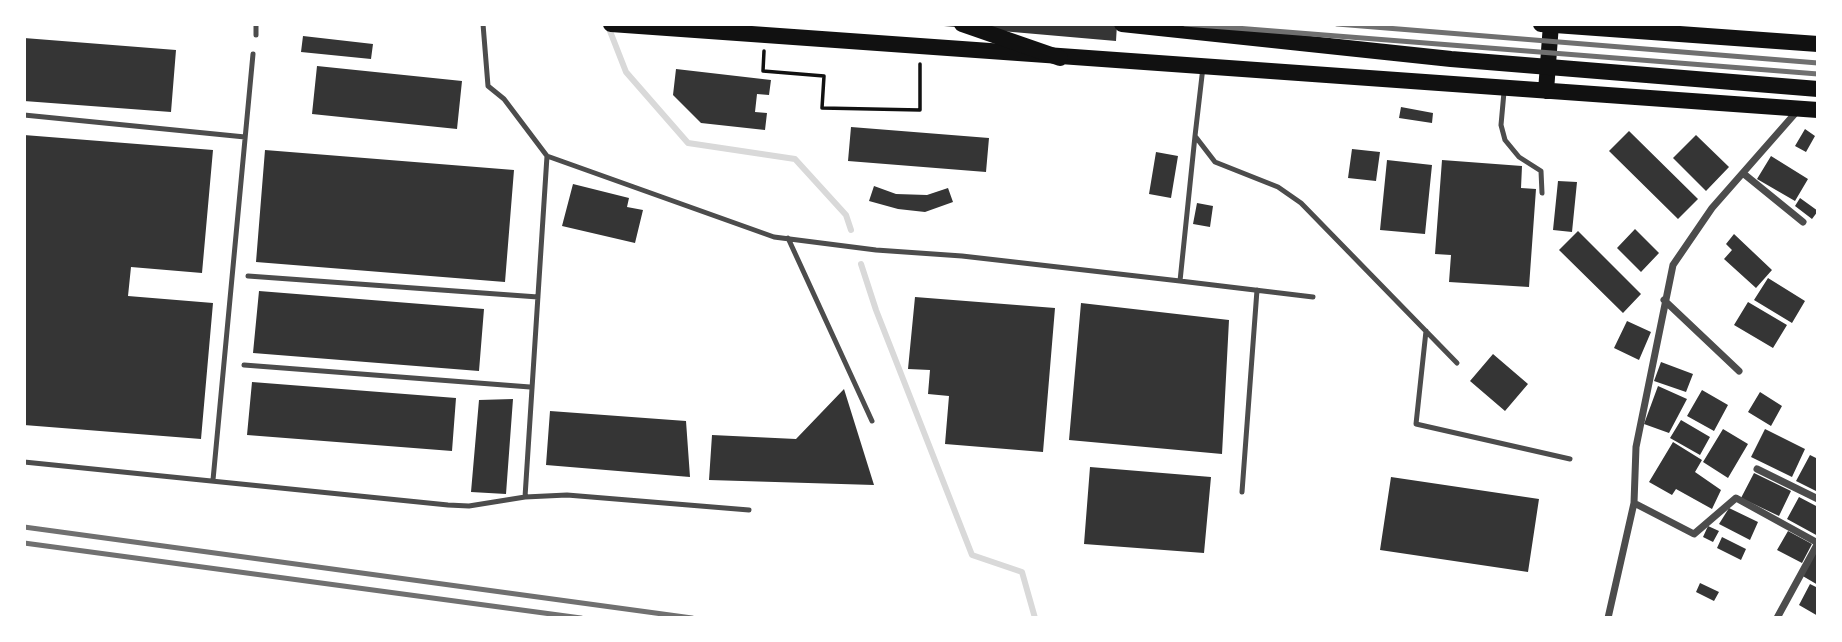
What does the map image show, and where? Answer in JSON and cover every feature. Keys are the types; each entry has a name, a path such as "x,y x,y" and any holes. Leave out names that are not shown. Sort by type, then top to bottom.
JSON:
{"main road":[{"path":"611,24 1818,110"},
{"path":"962,24 1060,58"},
{"path":"1122,24 1562,68 1818,89"},
{"path":"1541,24 1818,44"},
{"path":"1546,91 1558,25"}],"street":[{"path":"1608,618 1634,503 1636,447 1673,265 1692,233 1800,108"},
{"path":"1744,174 1803,222"},
{"path":"1664,300 1739,371"},
{"path":"1756,469 1818,499"},
{"path":"1634,503 1694,534 1699,533 1736,498 1817,542 1777,618"}],"lane":[{"path":"256,24 256,35"},
{"path":"483,24 488,86 504,99 547,156 774,237 876,250 962,256 1313,298"},
{"path":"213,481 253,54"},
{"path":"1180,281 1203,67"},
{"path":"1505,88 1501,125 1505,140 1519,157 1541,172 1542,193"},
{"path":"24,115 245,137"},
{"path":"1195,136 1215,162 1278,187 1301,203 1457,363"},
{"path":"525,497 547,156"},
{"path":"788,238 872,421"},
{"path":"248,276 538,297"},
{"path":"1242,492 1257,290"},
{"path":"1426,331 1416,424 1570,459"},
{"path":"244,365 530,387"},
{"path":"24,462 448,505 479,505 525,497 567,495 749,510"}],"path":[{"path":"764,48 763,71 824,76 822,108 920,110 920,47"}],"building":[{"path":"921,24 1117,24 1116,41"},
{"path":"303,36 373,44 371,59 301,52"},
{"path":"24,38 176,50 171,112 24,101"},
{"path":"317,66 462,81 457,129 312,114"},
{"path":"676,69 771,80 769,95 757,94 755,112 767,113 765,130 701,123 673,95"},
{"path":"1401,107 1433,113 1432,123 1399,118"},
{"path":"851,127 989,138 986,172 848,161"},
{"path":"1805,129 1815,136 1806,152 1795,146"},
{"path":"1629,131 1698,199 1678,219 1609,151"},
{"path":"24,135 213,150 202,273 131,267 128,296 213,303 201,439 24,425"},
{"path":"1696,135 1729,167 1706,191 1673,158"},
{"path":"1352,149 1380,152 1376,181 1348,178"},
{"path":"265,150 514,170 505,282 256,262"},
{"path":"1156,152 1178,156 1171,198 1149,194"},
{"path":"1771,156 1808,179 1795,201 1757,179"},
{"path":"1387,160 1432,165 1425,234 1380,230"},
{"path":"1442,160 1522,166 1521,188 1536,189 1529,287 1449,282 1451,255 1435,254"},
{"path":"1558,181 1577,182 1572,232 1553,230"},
{"path":"573,184 629,198 627,207 643,210 635,243 562,226"},
{"path":"874,186 896,194 927,195 948,188 953,202 925,212 898,209 869,201"},
{"path":"1800,198 1818,211 1812,219 1795,206"},
{"path":"1197,203 1213,206 1210,227 1193,224"},
{"path":"1635,229 1659,253 1641,272 1617,248"},
{"path":"1578,231 1641,294 1623,313 1559,250"},
{"path":"1734,234 1772,270 1756,288 1724,259 1732,250 1726,244"},
{"path":"1768,278 1805,301 1792,323 1754,300"},
{"path":"259,291 484,309 479,371 253,353"},
{"path":"915,297 1055,308 1043,452 945,444 949,396 928,394 930,370 908,369"},
{"path":"1748,302 1787,325 1773,348 1734,325"},
{"path":"1081,303 1229,320 1222,454 1069,440"},
{"path":"1627,321 1651,332 1639,360 1614,348"},
{"path":"1493,354 1528,384 1505,411 1470,381"},
{"path":"1661,362 1693,374 1686,392 1654,381"},
{"path":"252,382 456,398 452,451 247,435"},
{"path":"1658,386 1687,399 1669,433 1644,424"},
{"path":"844,389 874,485 709,480 712,435 796,439"},
{"path":"1702,390 1728,405 1714,431 1687,416"},
{"path":"1760,392 1782,406 1771,426 1748,412"},
{"path":"513,399 506,494 471,492 479,400"},
{"path":"550,411 686,421 690,477 546,465"},
{"path":"1681,420 1710,437 1700,455 1670,438"},
{"path":"1723,429 1748,444 1728,478 1703,462"},
{"path":"1765,429 1805,449 1792,477 1751,457"},
{"path":"1673,442 1702,460 1695,472 1721,490 1712,509 1676,489 1672,495 1649,482"},
{"path":"1810,455 1818,459 1818,492 1796,481"},
{"path":"1090,467 1211,477 1204,553 1084,544"},
{"path":"1754,473 1791,491 1779,516 1741,498"},
{"path":"1391,477 1539,499 1528,572 1380,550"},
{"path":"1799,497 1818,507 1818,536 1787,519"},
{"path":"1729,508 1758,522 1750,540 1719,524"},
{"path":"1708,526 1719,531 1713,542 1703,537"},
{"path":"1788,531 1812,544 1802,563 1777,550"},
{"path":"1722,537 1746,549 1741,560 1717,548"},
{"path":"1818,544 1818,585 1801,575"},
{"path":"1700,583 1719,592 1714,601 1696,592"},
{"path":"1810,584 1818,588 1818,616 1799,605"}],"waterway":[{"path":"608,26 626,72 688,143 795,159 846,215 851,230"},
{"path":"861,264 876,310 972,555 1022,572 1035,618"}],"railway":[{"path":"1185,24 1818,74"},
{"path":"1337,24 1818,63"},
{"path":"24,527 692,618"},
{"path":"24,543 581,618"}]}
